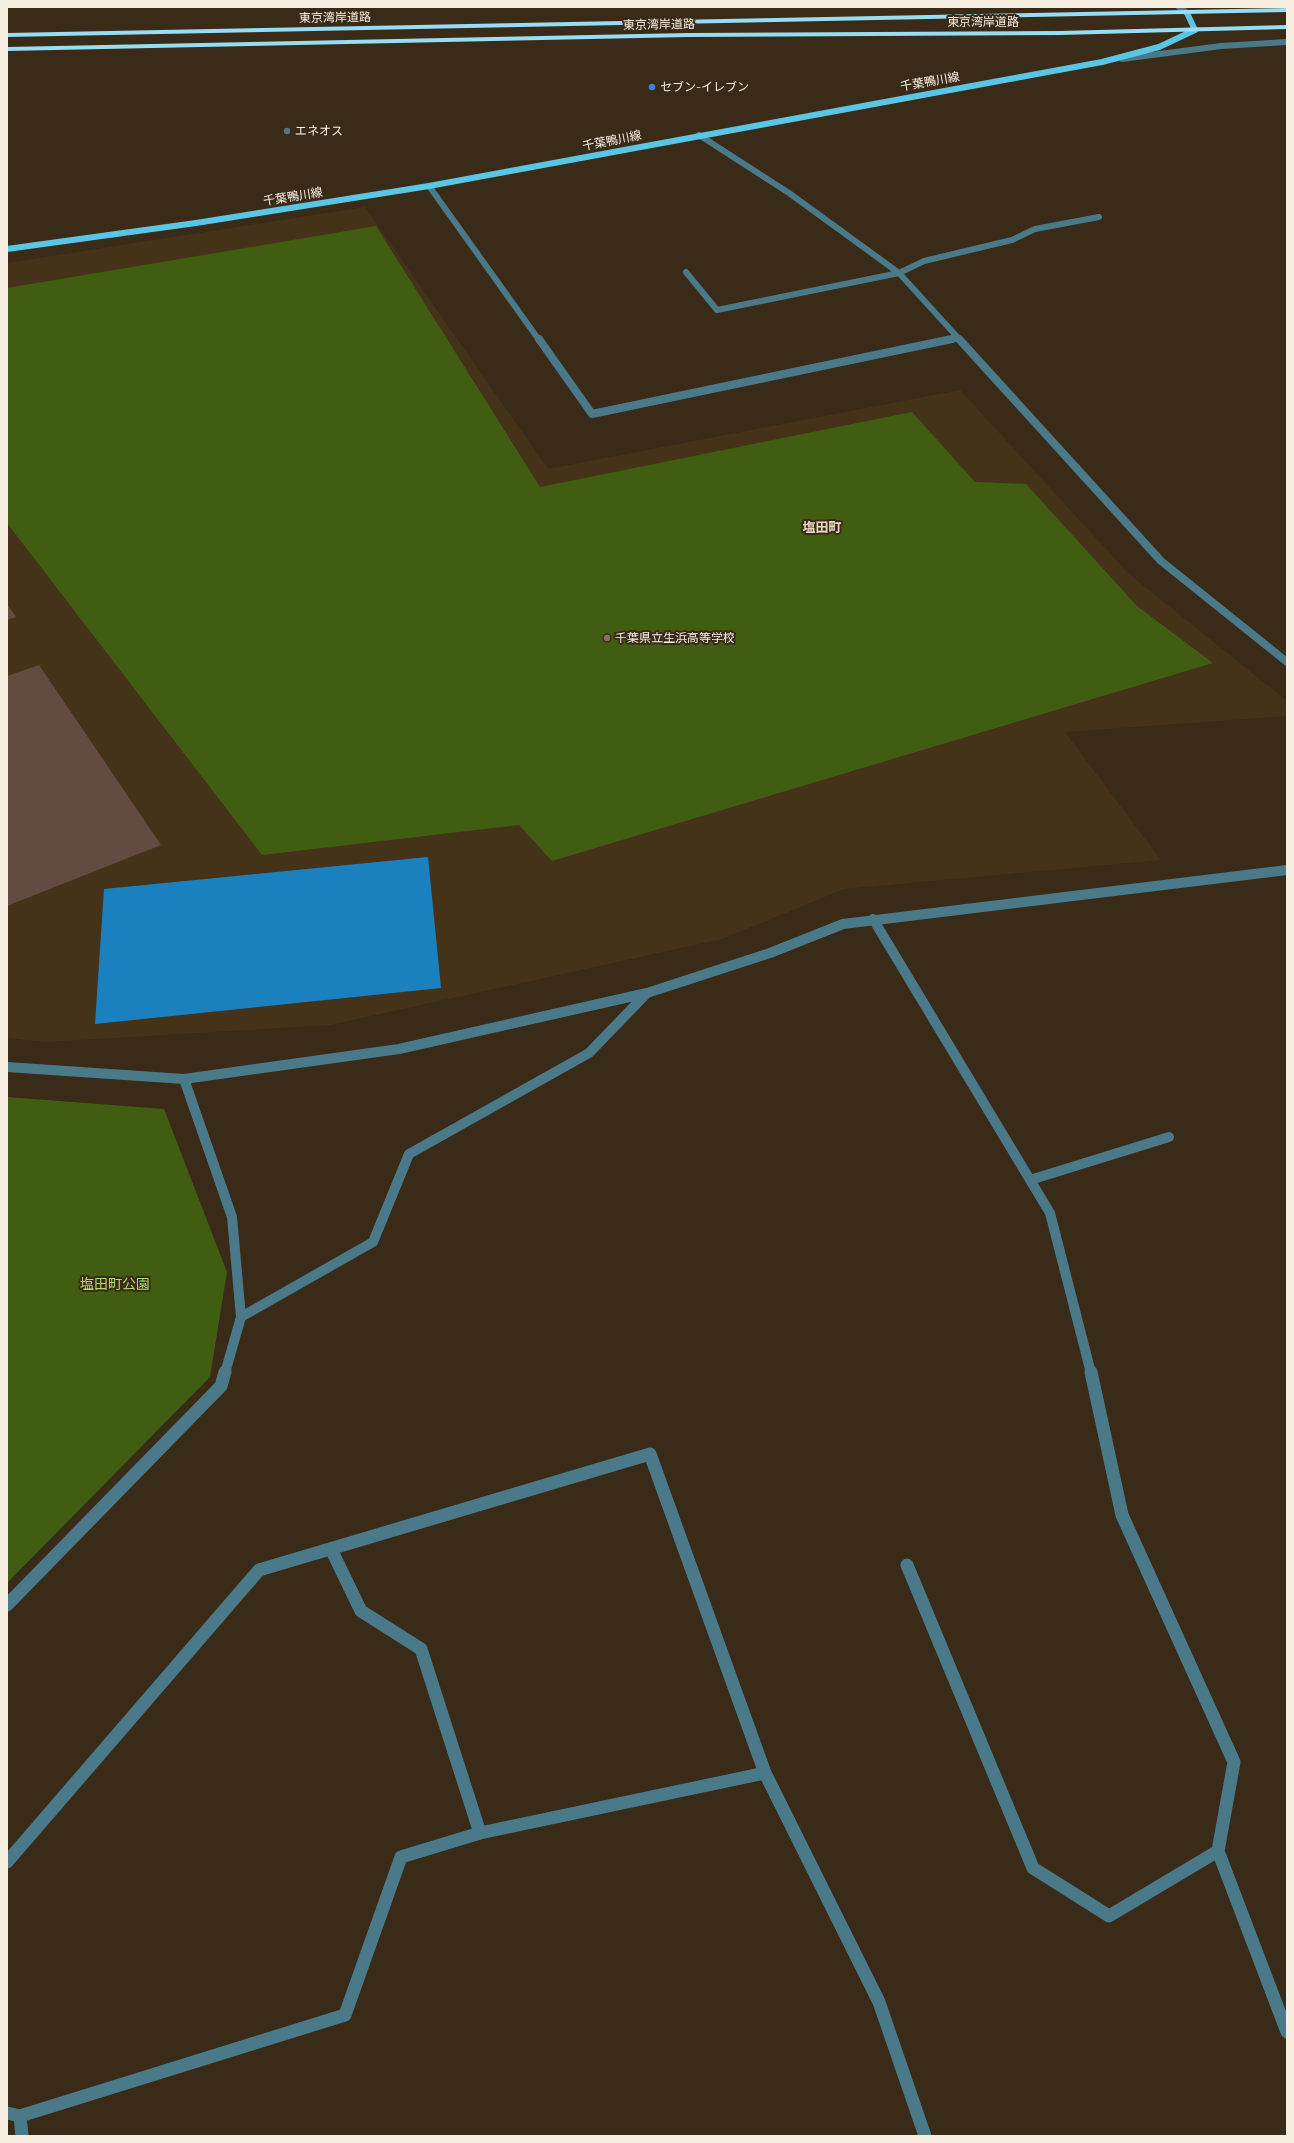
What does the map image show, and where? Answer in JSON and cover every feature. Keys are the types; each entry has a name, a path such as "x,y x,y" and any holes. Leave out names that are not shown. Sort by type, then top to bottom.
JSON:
{"highway":[{"name":"東京湾岸道路","path":"7,36 1287,10"},
{"name":"東京湾岸道路","path":"7,48 688,35 1195,30 1287,26"}],"main road":[{"path":"1187,13 1195,30"},
{"name":"千葉鴨川線","path":"7,249 196,223 429,186 1102,62 1158,47 1195,30"}],"street":[{"path":"1179,7 1187,13"},
{"path":"1102,62 1169,52 1287,42"},
{"path":"699,136 789,193 899,273 1161,561 1287,662"},
{"path":"429,186 592,414 958,338"},
{"path":"686,272 717,310 899,273 924,261 1012,240 1035,229 1099,217"},
{"path":"7,1068 184,1079 399,1049 647,993 770,953 843,924 873,919 1287,870"},
{"path":"873,919 1050,1213 1098,1399 1122,1514 1234,1762 1218,1851 1287,2032"},
{"path":"242,1317 373,1242 409,1154 589,1053 647,993"},
{"path":"7,1605 221,1386 242,1317 232,1218 184,1079"},
{"path":"1030,1180 1169,1137"},
{"path":"7,1862 259,1570 650,1454 765,1773 879,2002 925,2136"},
{"path":"331,1549 360,1611 422,1649 480,1833"},
{"path":"907,1565 1033,1868 1109,1916 1218,1851"},
{"path":"22,2136 14,2114 345,2015 401,1857 480,1833 765,1773"}],"shaded area":[{"name":"千葉県立生浜高等学校","path":"365,207 548,469 960,390 1129,574 1287,701 1287,716 1065,732 1161,860 844,889 722,939 330,1025 47,1042 7,1038 7,263"}],"green space":[{"name":"千葉県立生浜高等学校","path":"376,226 540,487 912,412 975,482 1026,484 1137,606 1213,663 552,861 519,825 262,855 7,523 7,288"},
{"name":"塩田町公園","path":"7,1097 164,1109 227,1272 210,1377 7,1583"}],"water":[{"path":"428,857 441,988 95,1024 104,889"}],"building":[{"path":"7,604 16,617 7,620"},
{"path":"39,665 161,845 7,906 7,676"}],"place":[{"name":"セブン-イレブン","path":"652,87"},
{"name":"エネオス","path":"287,131"},
{"name":"千葉県立生浜高等学校","path":"607,638"}],"district":[{"name":"塩田町","path":"822,528"}]}
